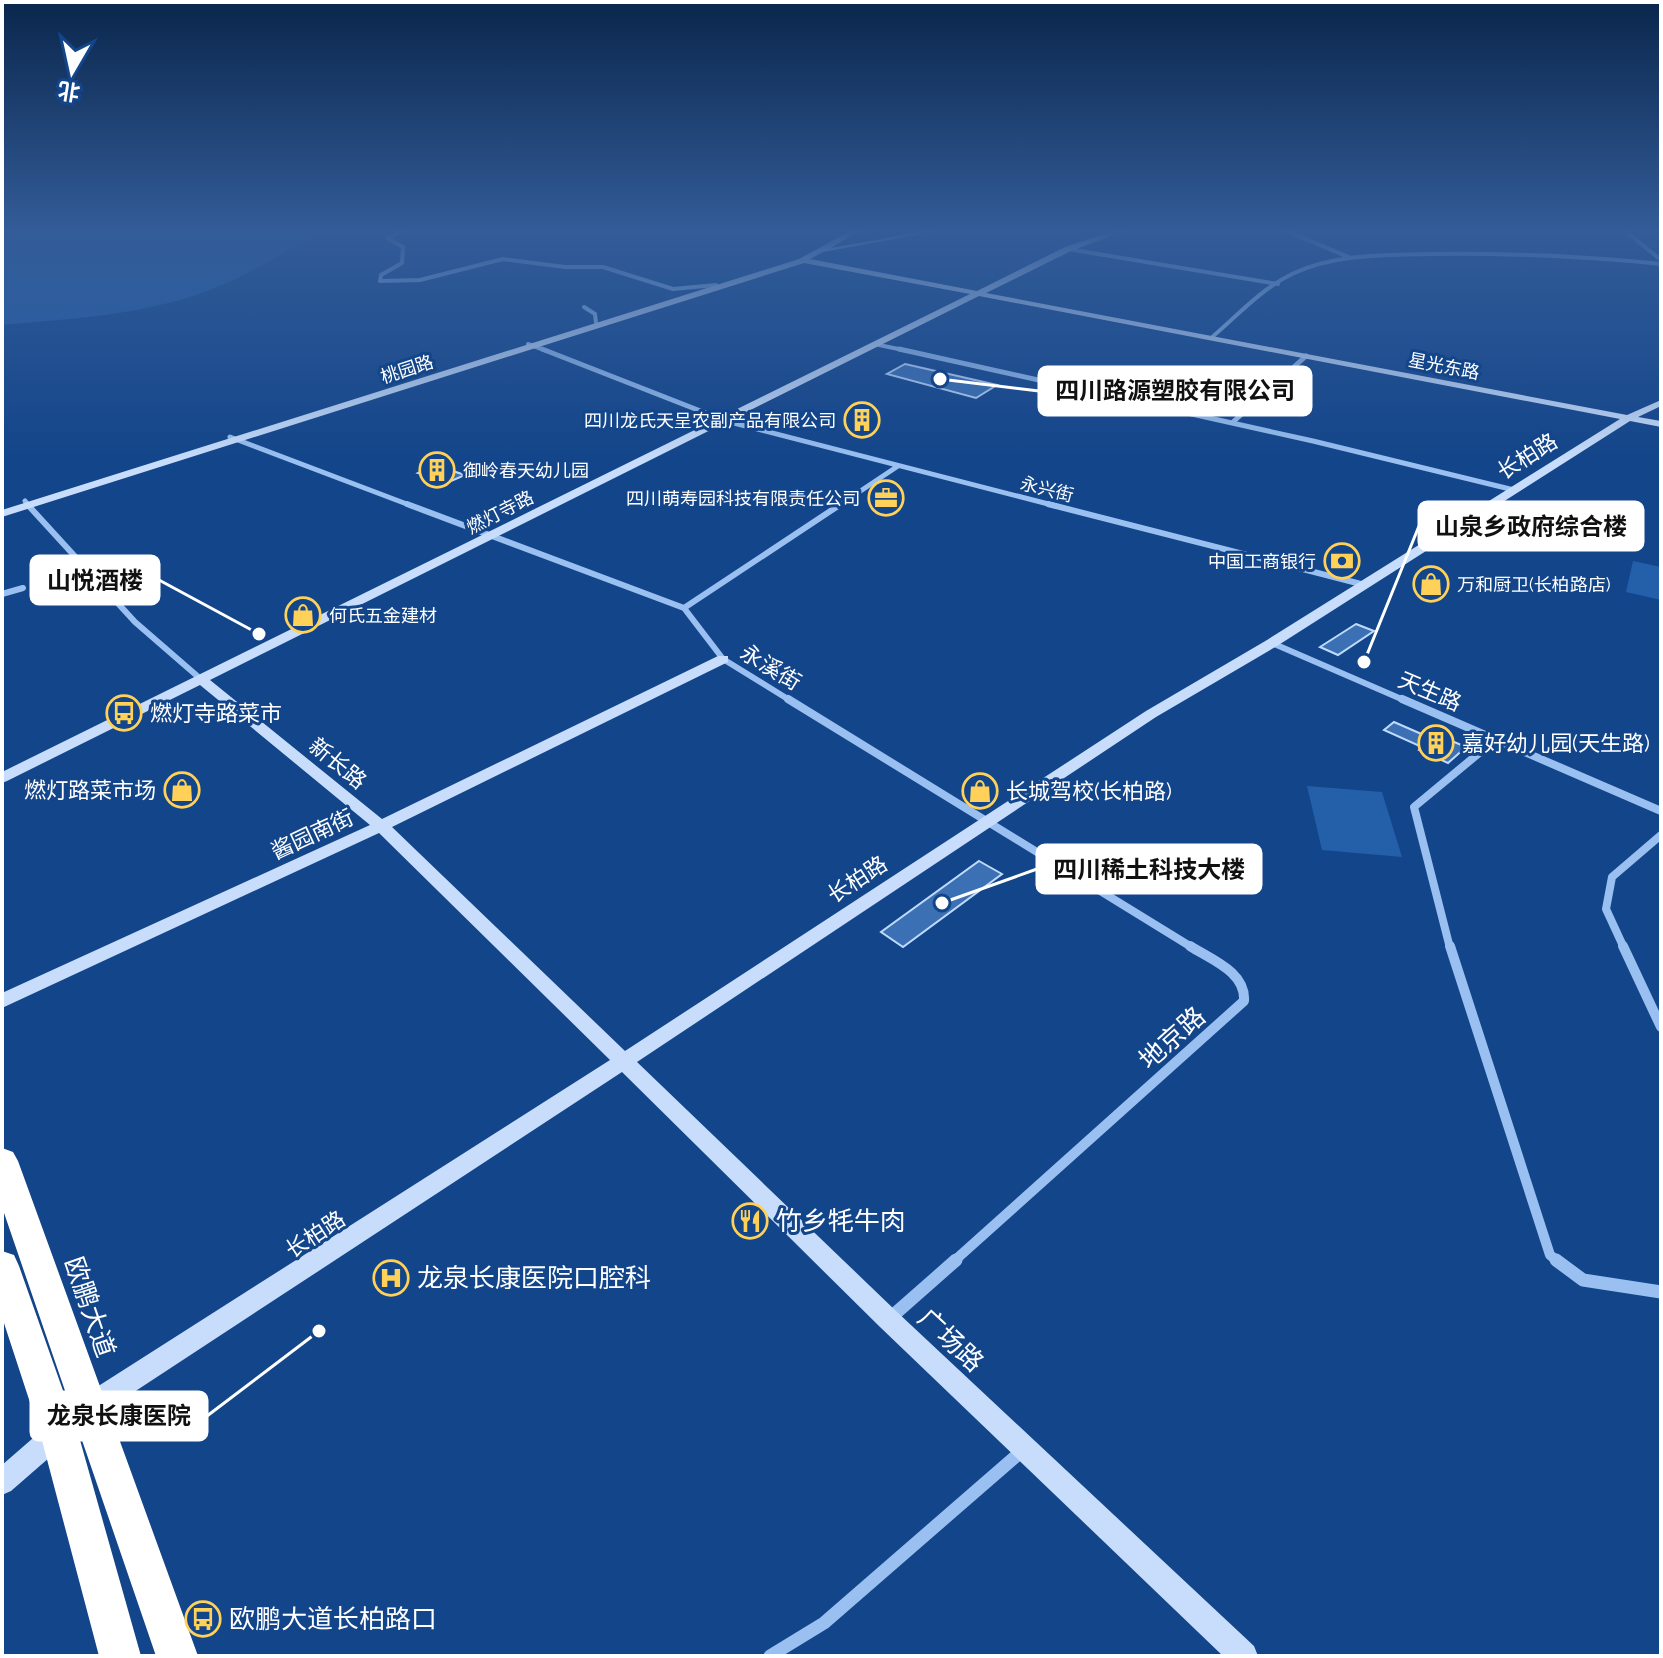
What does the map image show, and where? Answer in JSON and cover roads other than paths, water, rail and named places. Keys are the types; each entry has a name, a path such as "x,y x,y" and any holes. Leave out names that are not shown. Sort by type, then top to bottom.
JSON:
{"highway":[{"name":"欧鹏大道","path":"2,1161 177,1656"},
{"path":"2,1266 59,1433 120,1656"}],"street":[{"path":"531,344 649,306"},
{"name":"桃园路","path":"2,511 651,306"},
{"name":"燃灯寺路","path":"2,778 956,306"},
{"name":"星光东路","path":"1052,306 1661,422"},
{"path":"1213,337 1251,306"},
{"path":"584,307 595,314 596,323"},
{"name":"星光东路","path":"1213,337 1632,416"},
{"name":"永兴街","path":"531,344 625,384 726,421 1361,584"},
{"path":"879,345 1233,422 1514,490"},
{"path":"1233,422 1306,356"},
{"name":"长柏路","path":"2,1482 87,1408 622,1062 988,820 1151,714 1272,643 1361,584 1632,416 1661,403"},
{"path":"233,439 684,608 898,466"},
{"name":"新长路","path":"26,503 135,622 381,826 622,1062"},
{"path":"2,594 23,588"},
{"name":"永溪街","path":"684,608 723,659 988,820"},
{"name":"天生路","path":"1272,643 1661,811"},
{"name":"酱园南街","path":"2,1001 381,826 723,659"},
{"path":"1496,739 1414,807 1453,960 1550,1255 1583,1280 1661,1292"},
{"name":"地京路","path":"888,1319 1244,1001 1245,988 1236,975 988,820"},
{"path":"1661,835 1612,877 1606,909 1661,1027"},
{"name":"广场路","path":"622,1062 1244,1656"},
{"path":"770,1656 824,1623 1025,1449"}],"place":[{"name":"四川路源塑胶有限公司","path":"940,379"},
{"name":"四川龙氏天呈农副产品有限公司","path":"862,420"},
{"name":"御岭春天幼儿园","path":"437,470"},
{"name":"四川萌寿园科技有限责任公司","path":"886,498"},
{"name":"中国工商银行","path":"1342,561"},
{"name":"万和厨卫(长柏路店)","path":"1431,584"},
{"name":"何氏五金建材","path":"303,615"},
{"name":"山悦酒楼","path":"259,634"},
{"name":"山泉乡政府综合楼","path":"1364,662"},
{"name":"燃灯寺路菜市","path":"124,713"},
{"name":"嘉好幼儿园(天生路)","path":"1436,743"},
{"name":"燃灯路菜市场","path":"182,790"},
{"name":"长城驾校(长柏路)","path":"980,791"},
{"name":"四川稀土科技大楼","path":"942,903"},
{"name":"竹乡牦牛肉","path":"750,1221"},
{"name":"龙泉长康医院口腔科","path":"391,1278"},
{"name":"龙泉长康医院","path":"319,1331"},
{"name":"欧鹏大道长柏路口","path":"203,1619"}]}
